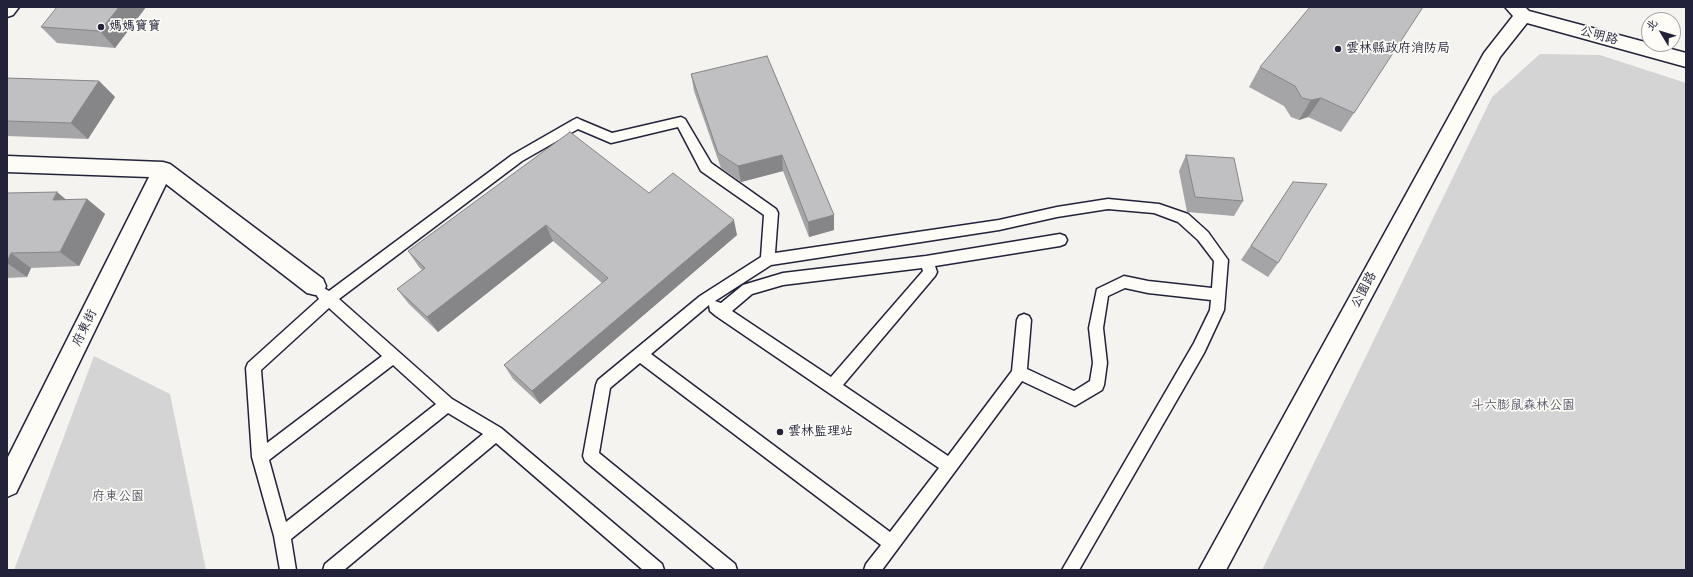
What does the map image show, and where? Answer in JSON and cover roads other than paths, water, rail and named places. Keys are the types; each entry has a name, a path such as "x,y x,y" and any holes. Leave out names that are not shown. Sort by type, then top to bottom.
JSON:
{"street":[{"path":"7,11 10,7"},
{"name":"公明路","path":"1519,12 1686,60"},
{"name":"公園路","path":"1212,570 1493,53 1519,12"},
{"path":"7,164 163,170 322,293"},
{"name":"府東街","path":"7,484 163,170"}],"lane":[{"path":"288,570 282,536 260,457 253,368 322,293 517,158 577,123 611,138 681,122 706,167 771,213 768,260"},
{"path":"729,570 591,456 604,385 640,354 705,300 768,260 999,225 1057,212 1108,204 1154,208 1183,218 1203,236 1221,260 1217,310 1199,348 1070,570"},
{"path":"721,312 748,289 784,279 926,262 1060,240"},
{"path":"832,387 930,272 926,262"},
{"path":"1019,373 1075,399 1097,385 1100,363 1096,328 1102,294 1124,282 1148,287 1218,295"},
{"path":"322,293 447,404 496,433 656,570"},
{"path":"705,300 950,466"},
{"path":"872,570 1019,373 1024,320"},
{"path":"640,354 892,543"},
{"path":"260,457 393,356"},
{"path":"282,536 447,404"},
{"path":"330,570 496,433"}],"place":[{"name":"媽媽寶寶","path":"101,27"},
{"name":"雲林縣政府消防局","path":"1338,49"},
{"name":"雲林監理站","path":"780,432"}],"park label":[{"name":"斗六膨鼠森林公園","path":"1523,406"},
{"name":"府東公園","path":"118,497"}]}
